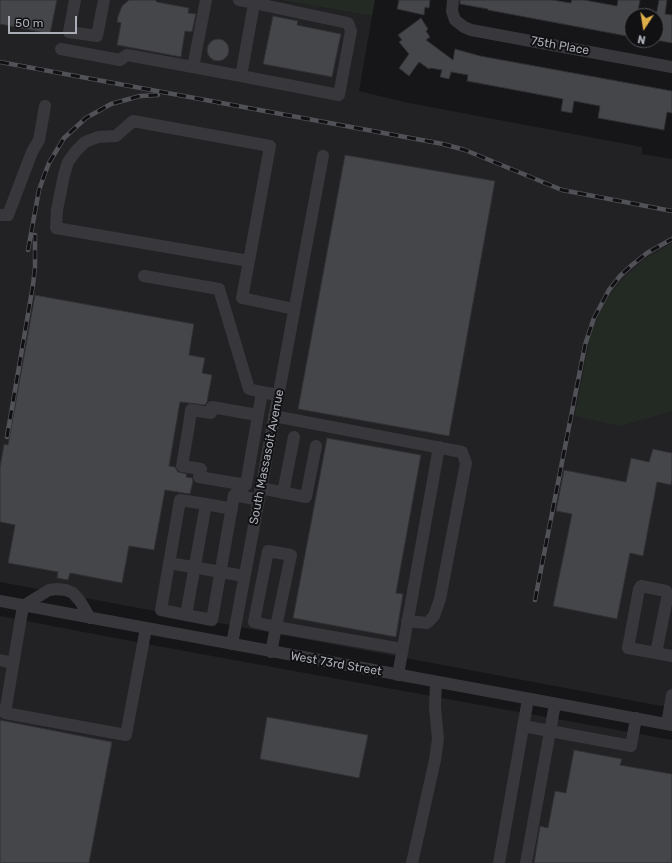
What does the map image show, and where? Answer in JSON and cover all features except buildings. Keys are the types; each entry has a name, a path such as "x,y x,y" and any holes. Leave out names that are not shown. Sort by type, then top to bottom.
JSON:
{"street":[{"path":"75,0 70,32 97,36 104,0"},
{"path":"193,67 206,0"},
{"path":"61,49 120,60 127,55 339,95 351,31 348,23 238,0"},
{"name":"75th Place","path":"453,0 452,11 454,17 459,24 471,30 672,67"},
{"path":"241,76 254,4"},
{"path":"0,215 8,215 38,140 46,106"},
{"path":"249,261 56,228 57,210 68,162 85,142 98,137 116,136 133,122 270,146 249,261 242,298 294,309"},
{"name":"South Massasoit Avenue","path":"232,644 323,156"},
{"path":"144,276 219,289 249,389 278,395"},
{"path":"232,509 180,500 161,610 212,620 232,509 234,495 246,485 262,392"},
{"path":"246,485 199,477 201,469 182,466 186,438 191,410 211,413 212,407 257,415"},
{"path":"274,416 462,452 466,463 440,599 434,616 427,623 407,621"},
{"path":"283,493 294,437"},
{"path":"234,495 283,493 306,497 316,446"},
{"path":"398,675 439,447"},
{"path":"186,615 206,504"},
{"path":"250,548 291,555 271,652"},
{"path":"268,551 254,622 402,649"},
{"path":"169,563 244,576"},
{"path":"656,653 668,594 666,591 641,586 639,589 628,648 672,656"},
{"path":"90,618 74,593 66,590 49,590 23,606 5,712 126,736 146,628"},
{"name":"West 73rd Street","path":"0,601 669,725"},
{"path":"0,660 13,663"},
{"path":"412,863 435,760 438,739 435,707 436,682"},
{"path":"669,725 672,695"},
{"path":"499,863 528,699"},
{"path":"526,863 555,704"},
{"path":"523,726 631,746 636,718"}],"shaded area":[{"path":"0,0 280,0 372,16 359,91 404,102 642,147 642,154 672,159 672,708 0,582"},
{"path":"280,0 375,0 372,16"},
{"path":"672,243 672,411 620,426 575,416 590,336 599,314 611,293 625,277 644,260"},
{"path":"0,616 672,740 672,863 0,863"}],"railway":[{"path":"0,62 443,144 465,150 562,190 672,211"},
{"path":"28,250 39,190 49,163 64,138 86,118 111,104 140,96 158,95"},
{"path":"7,437 33,285 35,267 35,235"},
{"path":"535,600 585,345 594,318 609,290 620,276 647,253 672,239"}]}
